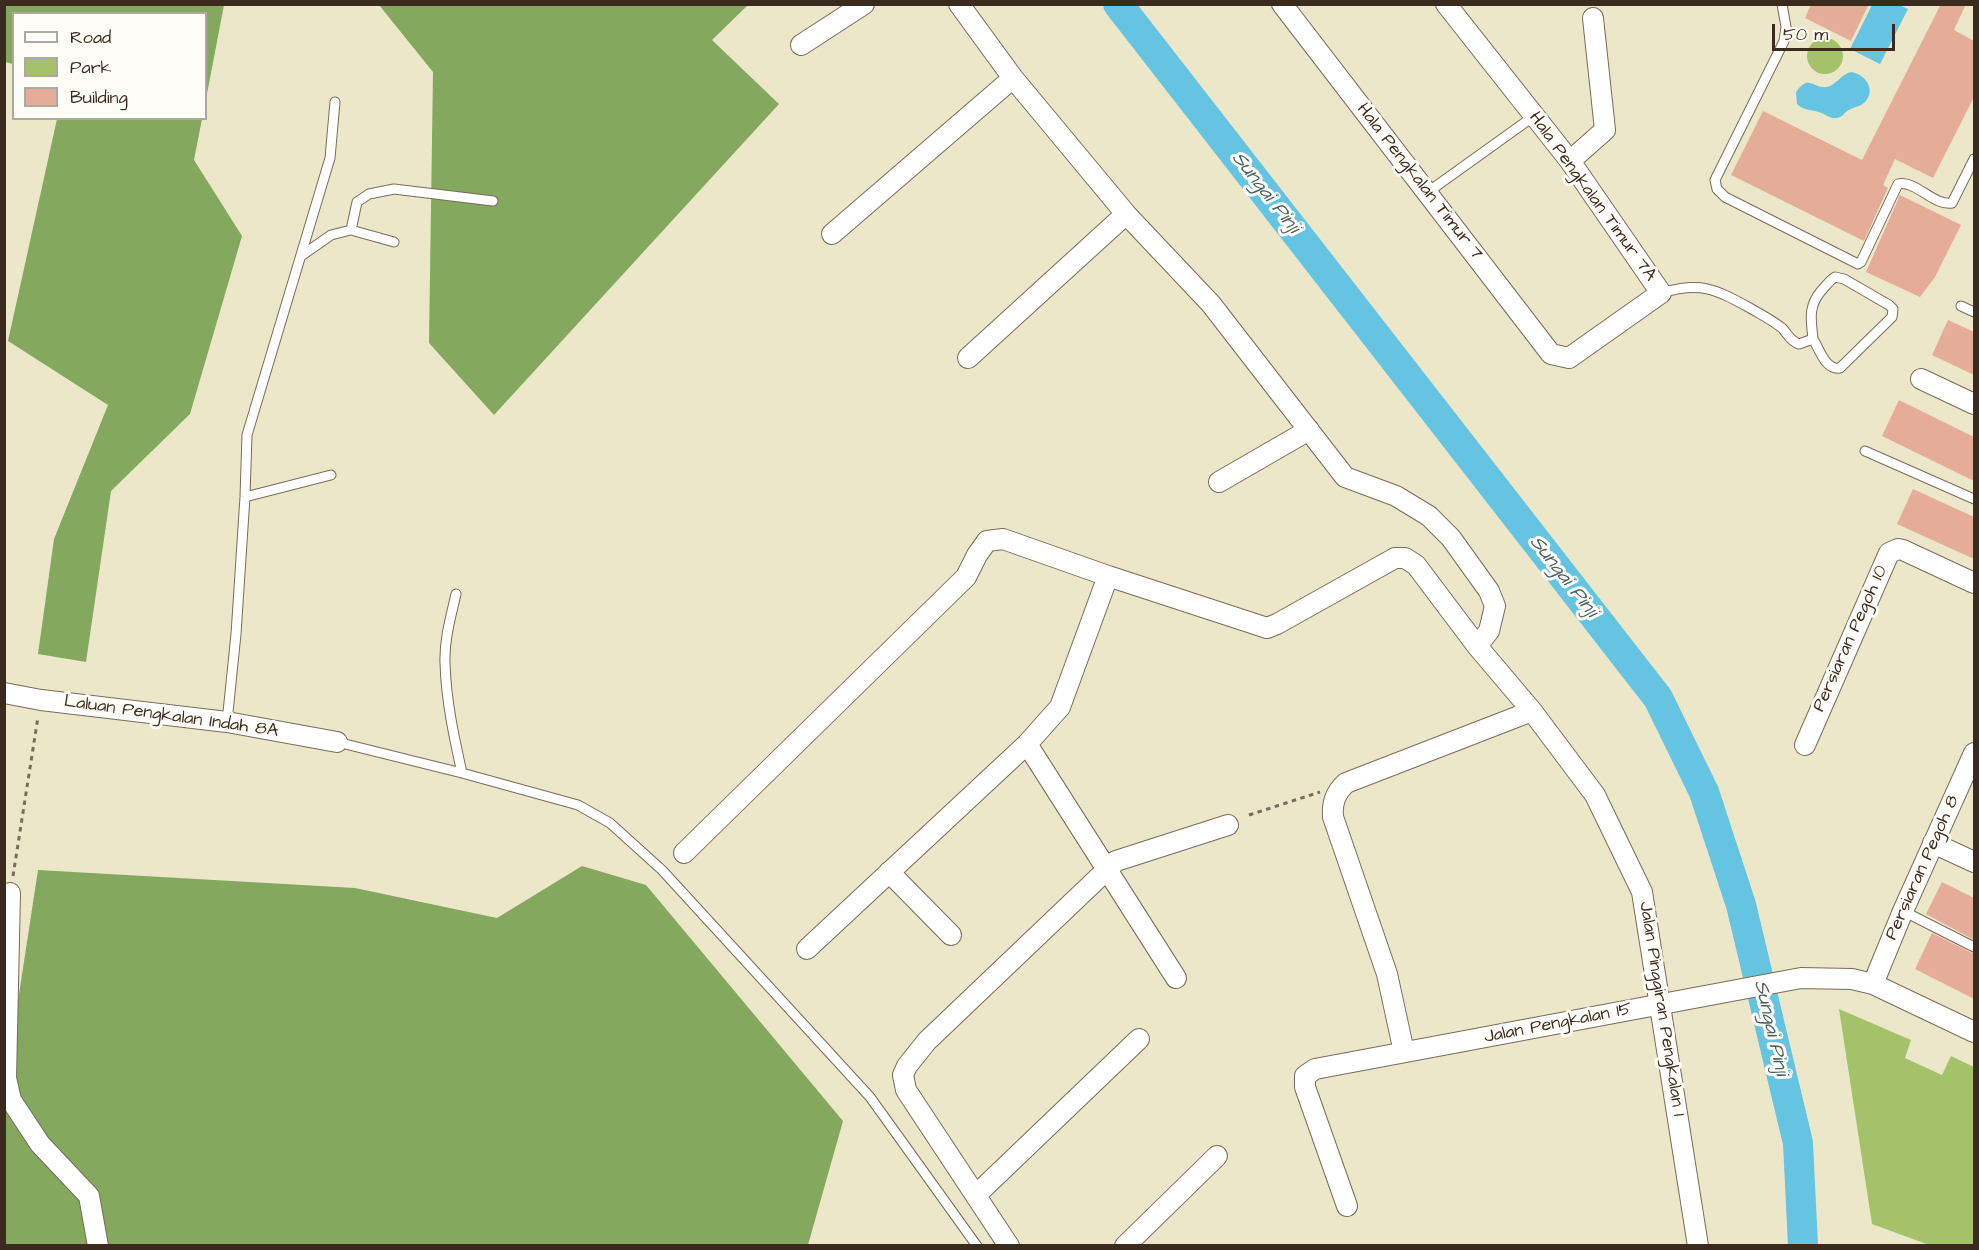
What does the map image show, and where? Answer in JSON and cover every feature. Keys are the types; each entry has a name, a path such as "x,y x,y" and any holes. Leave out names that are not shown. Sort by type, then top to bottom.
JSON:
{"street":[{"path":"801,45 864,4"},
{"path":"959,4 1014,78 1126,214 1211,304 1345,477 1396,495 1429,516 1457,546 1490,591 1495,606 1489,631 1477,646"},
{"name":"Hala Pengkalan Timur 7","path":"1282,4 1551,354 1558,357"},
{"name":"Hala Pengkalan Timur 7A","path":"1446,4 1570,161 1661,292 1569,358 1558,357"},
{"path":"1570,161 1605,130 1593,18"},
{"path":"832,234 1014,78"},
{"path":"968,358 1126,214"},
{"path":"1922,379 1974,404"},
{"path":"1219,482 1309,430"},
{"path":"684,853 966,577 987,541 1003,539 1108,576 1060,707 1026,744 807,949"},
{"name":"Persiaran Pegoh 10","path":"1805,746 1889,553 1893,550 1903,550 1974,583"},
{"name":"Jalan Pinggiran Pengkalan 1","path":"1108,576 1267,628 1395,558 1405,558 1416,565 1477,646 1532,711 1595,795 1642,892 1698,1245"},
{"name":"Laluan Pengkalan Indah 8A","path":"4,693 41,700 227,722 336,742"},
{"path":"1404,1052 1387,974 1334,817 1332,806 1336,794 1346,783 1532,711"},
{"path":"1026,744 1176,978"},
{"name":"Persiaran Pegoh 8","path":"1873,984 1974,753"},
{"path":"1009,1245 906,1090 903,1075 907,1066 927,1041 1116,861 1228,825"},
{"path":"1933,843 1974,862"},
{"path":"889,872 951,935"},
{"path":"10,893 6,1078 11,1100 40,1144 89,1196 98,1245"},
{"name":"Jalan Pengkalan 15","path":"1347,1206 1305,1087 1305,1076 1315,1069 1801,978 1852,979 1873,984 1974,1032"},
{"path":"976,1195 1139,1039"},
{"path":"1125,1245 1217,1156"}],"lane":[{"path":"1782,4 1786,27 1784,41 1715,180 1717,189 1725,197 1858,264 1898,184 1905,184 1945,203 1952,203 1974,159"},
{"path":"227,722 236,634 247,435 330,158 335,102"},
{"path":"1428,192 1533,116"},
{"path":"351,230 357,202 369,194 394,189 493,201"},
{"path":"301,256 331,235 351,230 394,243"},
{"path":"1835,277 1844,279 1893,309 1892,317 1840,368 1835,369 1828,366 1813,339 1810,311 1814,300 1835,277"},
{"path":"1661,292 1679,287 1697,287 1721,292 1783,329 1796,344 1813,339"},
{"path":"1961,306 1974,312"},
{"path":"1866,451 1974,499"},
{"path":"245,497 331,475"},
{"path":"456,594 447,634 445,662 451,724 462,773"},
{"path":"336,742 578,805 610,823 662,870 870,1097 976,1245"},
{"path":"1903,911 1974,947"}],"path":[{"path":"10,893 41,700"},
{"path":"1249,815 1325,791 1336,794"}],"green space":[{"path":"4,5 224,5 207,94 207,12 12,12 12,64 5,62"},
{"path":"379,5 748,5 712,40 779,104 494,415 429,343 433,72"},
{"path":"1825,38 1838,43 1843,56 1838,69 1825,74 1812,69 1807,56 1812,43"},
{"path":"57,120 202,120 194,160 242,236 190,414 111,491 86,662 38,654 54,539 108,405 8,341"},
{"path":"582,866 646,885 843,1121 808,1245 5,1246 5,1086 38,870 355,888 497,918"},
{"path":"1839,1009 1911,1040 1905,1058 1942,1075 1951,1056 1974,1067 1974,1245 1929,1245 1872,1224"}],"water":[{"path":"1872,5 1899,5 1908,9 1880,64 1850,49"},
{"path":"1851,72 1861,76 1870,88 1868,98 1864,103 1834,118 1805,109 1797,104 1796,92 1804,84 1830,86"}],"building":[{"path":"1811,4 1869,4 1851,41 1805,18"},
{"path":"1941,4 1966,4 1954,30 1974,41 1974,97 1933,178 1895,159 1883,185 1888,188 1864,241 1731,175 1763,111 1862,160"},
{"path":"1900,195 1961,225 1935,277 1920,297 1866,272"},
{"path":"1948,320 1974,332 1974,375 1932,355"},
{"path":"1899,400 1974,437 1974,481 1882,436"},
{"path":"1913,489 1974,517 1974,559 1897,524"},
{"path":"1942,882 1974,898 1974,940 1926,914"},
{"path":"1932,933 1974,954 1974,999 1915,969"}],"waterway":[{"name":"Sungai Pinji","path":"1118,4 1658,698 1704,792 1741,905 1798,1143 1803,1246"}]}
